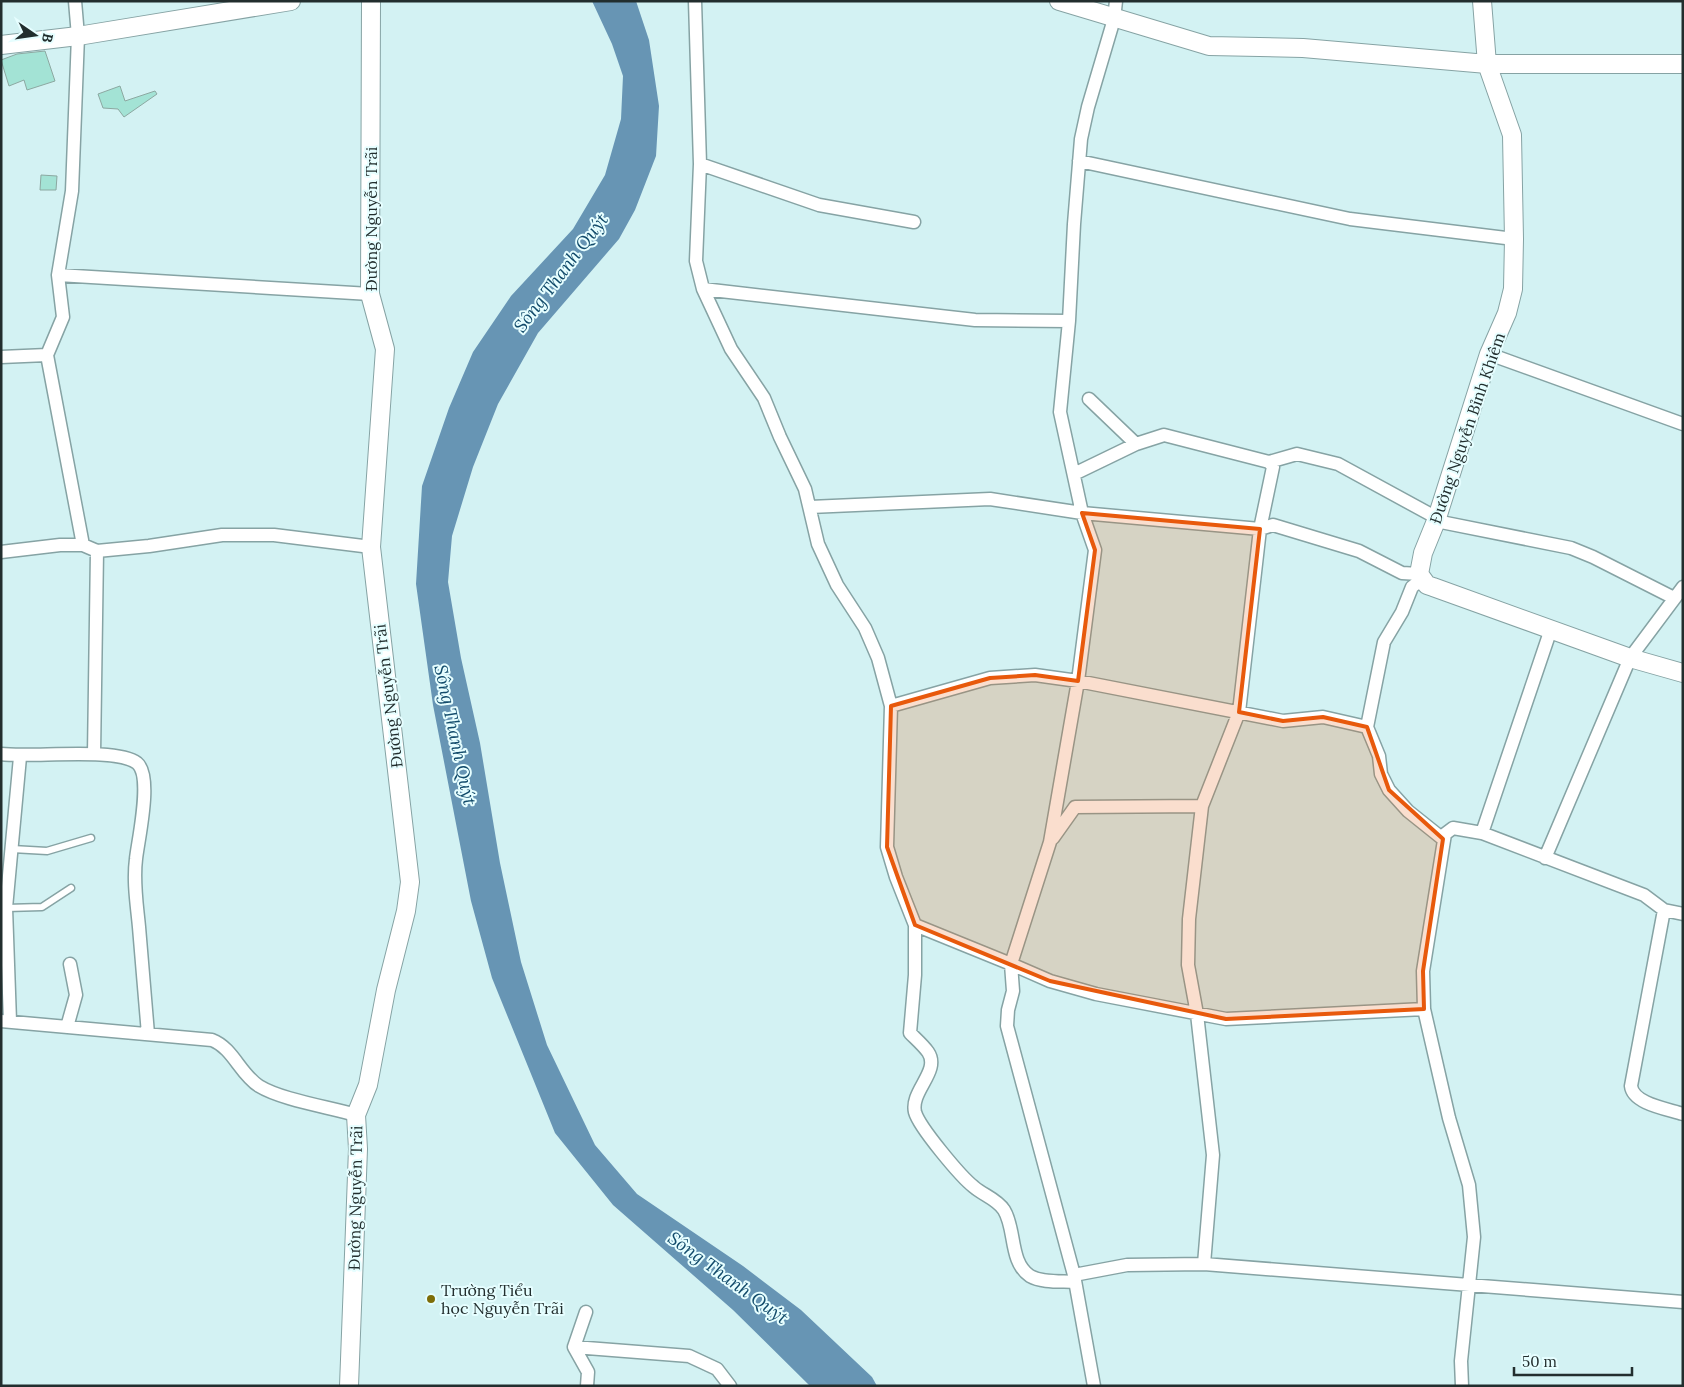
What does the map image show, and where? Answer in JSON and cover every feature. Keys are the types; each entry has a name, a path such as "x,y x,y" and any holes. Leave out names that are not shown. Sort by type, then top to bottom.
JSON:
{"street":[{"path":"74,1 78,36 72,191 58,275 64,317 47,355 83,545"},
{"path":"1,45 78,36 291,1"},
{"name":"Đường Nguyễn Trãi","path":"350,1386 358,1149 356,1115 368,1085 386,990 406,910 410,882 371,547 385,349 370,294 371,1"},
{"path":"696,1 700,164 696,261 703,289 731,349 764,398 780,438 805,489 818,544 837,585 865,628 878,658 891,706 887,847 896,877 915,925 916,975 910,1033 930,1054 931,1063 930,1071 916,1093 916,1114 930,1136 973,1186 1004,1209 1017,1257 1029,1275 1037,1279 1075,1278 1127,1265 1204,1264 1683,1302"},
{"path":"1058,1 1209,46 1303,48 1487,64 1683,64"},
{"path":"1094,1386 1075,1278 1007,1026 1008,1010 1013,991 1011,964 1050,842 1078,681 1095,550 1082,513 1060,412 1069,320 1079,161 1088,107 1114,19 1116,1"},
{"name":"Đường Nguyễn Bỉnh Khiêm","path":"1420,577 1423,553 1436,519 1489,354 1507,313 1513,289 1512,135 1487,64 1482,1"},
{"path":"1079,161 1350,219 1514,239"},
{"path":"700,164 819,205 914,222"},
{"path":"58,275 370,294"},
{"path":"703,289 975,320 1069,320"},
{"path":"1489,354 1683,424"},
{"path":"1,357 47,355"},
{"path":"1089,400 1136,444"},
{"path":"1074,474 1136,444 1164,435 1269,462 1297,454 1338,464 1436,519 1571,548 1593,557 1674,598"},
{"path":"1204,1264 1214,1155 1197,1014 1188,966 1189,919 1202,806 1239,712 1260,528 1273,470 1269,462"},
{"path":"810,507 990,499 1082,513 1260,528 1273,525 1284,527 1359,551 1402,573 1420,577 1433,587 1630,658 1683,673"},
{"path":"1,552 60,545 83,545 97,551 149,546 222,534 274,534 371,547"},
{"path":"94,754 97,551"},
{"path":"1420,577 1412,587 1402,612 1384,642 1367,727 1379,756 1381,774 1389,790 1408,811 1444,838"},
{"path":"1545,858 1630,658 1683,587"},
{"path":"1482,833 1551,629"},
{"path":"891,706 990,678 1034,675 1078,681 1283,721 1324,717 1367,727"},
{"path":"1,754 20,757 94,754 130,760 142,769 144,777 142,823 134,881 148,1034"},
{"path":"20,757 6,908 6,1021 212,1040 224,1047 258,1086 356,1115"},
{"path":"1050,842 1074,807 1202,806"},
{"path":"1462,1386 1460,1361 1474,1237 1469,1185 1449,1118 1424,1010 1423,970 1444,838 1448,830 1453,828 1482,833 1644,895 1664,910 1683,914"},
{"path":"1664,910 1631,1086 1632,1092 1638,1098 1683,1114"},
{"path":"915,925 1050,981 1096,994 1226,1019 1424,1010"},
{"path":"67,1027 76,995 70,964"},
{"path":"586,1312 574,1347 588,1372 587,1386"},
{"path":"574,1347 688,1356 705,1361 717,1369 730,1386"}],"lane":[{"path":"12,849 47,851 91,838"},
{"path":"6,908 42,907 71,888"}],"highlighted area":[{"path":"1082,513 1260,529 1239,712 1283,721 1323,717 1367,727 1389,790 1443,839 1423,971 1424,1009 1226,1019 1050,981 915,925 887,847 891,706 990,678 1035,675 1078,681 1095,550"}],"water":[{"name":"Sông Thanh Quýt","path":"592,1 636,1 649,40 659,106 656,156 635,210 619,239 538,333 498,404 473,467 452,536 448,582 461,658 480,743 500,863 521,962 547,1045 595,1145 637,1194 743,1266 801,1310 872,1377 877,1386 810,1386 733,1310 613,1205 555,1133 492,978 471,901 433,705 416,584 422,486 449,408 473,352 511,296 573,229 605,175 621,119 623,76 612,44"}],"building":[{"path":"45,51 55,81 27,90 24,80 9,86 1,60 17,54"},
{"path":"120,86 125,101 155,91 157,94 124,117 118,109 103,108 98,94"},
{"path":"41,175 57,176 56,190 40,190"}],"place":[{"name":"Trường Tiểu học Nguyễn Trãi","path":"431,1299"}]}
